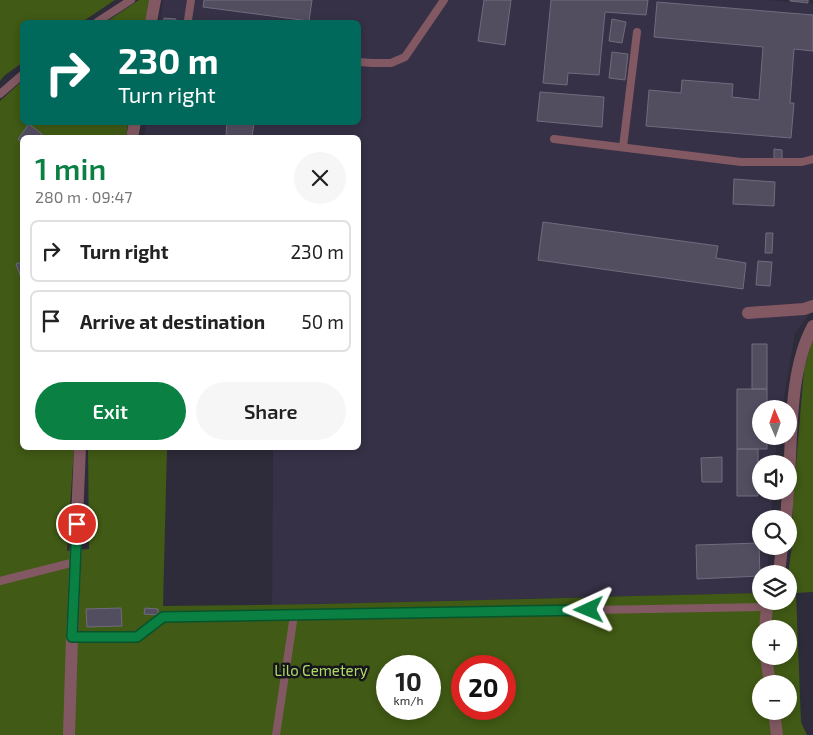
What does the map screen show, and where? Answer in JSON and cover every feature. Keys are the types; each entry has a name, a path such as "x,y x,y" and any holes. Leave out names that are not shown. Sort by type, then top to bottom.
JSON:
{"street":[{"path":"151,20 154,0"},
{"path":"748,313 804,309 813,306"},
{"path":"790,455 794,388 806,339 813,326"},
{"path":"69,735 80,450"},
{"path":"775,720 777,735"}],"lane":[{"path":"100,20 131,0"},
{"path":"188,20 191,0"},
{"path":"361,62 391,63 405,57 444,0"},
{"path":"623,147 637,32"},
{"path":"0,94 20,77"},
{"path":"554,139 741,162 802,162 813,159"},
{"path":"0,581 75,562"},
{"path":"72,637 137,637 163,617 752,604"},
{"path":"276,735 294,615"}],"shaded area":[{"path":"163,0 767,0 813,4 813,309 795,333 784,400 752,400 752,445 776,445 776,455 752,455 752,500 772,500 772,510 752,510 752,555 768,555 768,565 752,565 752,593 272,605 273,450 361,450 361,135 144,135 146,125 361,125 361,20 160,20"}],"green space":[{"path":"0,0 115,0 85,20 20,20 20,64 0,81"},
{"path":"139,0 149,0 145,20 109,20"},
{"name":"Lilo Cemetery","path":"20,83 20,125 128,125 126,135 20,135 20,450 74,450 67,551 89,549 88,450 167,450 163,606 388,603 752,593 752,610 797,610 801,722 807,735 0,735 0,101"},
{"path":"813,337 813,592 797,593 797,565 789,565 791,555 797,555 797,510 793,510 793,501 797,500 797,455 804,369"}],"building":[{"path":"204,0 312,0 309,20 203,7"},
{"path":"484,0 511,0 505,45 478,41"},
{"path":"551,0 648,0 646,15 605,12 599,75 568,73 567,85 543,83"},
{"path":"808,0 808,3 790,1"},
{"path":"657,2 813,15 813,51 794,49 790,103 794,103 791,138 646,126 649,90 681,93 682,80 733,84 732,97 759,100 763,47 654,37"},
{"path":"164,18 176,19 176,20 164,20"},
{"path":"612,19 626,22 622,43 609,41"},
{"path":"612,52 628,54 625,80 609,78"},
{"path":"540,92 604,97 602,127 537,121"},
{"path":"28,125 42,134 41,135 21,135"},
{"path":"227,125 254,125 252,135 226,135"},
{"path":"774,149 782,150 782,159 774,159"},
{"path":"734,179 775,182 774,206 733,204"},
{"path":"543,222 718,246 716,258 746,263 743,289 538,260"},
{"path":"766,233 773,233 772,253 765,253"},
{"path":"758,261 772,262 770,286 756,285"},
{"path":"20,263 20,275 16,264"},
{"path":"752,344 767,344 767,389 752,389"},
{"path":"737,389 767,389 767,400 752,400 752,445 767,445 767,449 737,449"},
{"path":"737,449 758,449 758,455 752,455 752,496 737,496"},
{"path":"722,457 722,482 702,482 701,458"},
{"path":"752,543 752,555 759,555 760,565 752,565 752,576 697,579 696,545"},
{"path":"121,608 122,626 87,627 86,609"},
{"path":"145,608 158,609 158,615 144,614"}],"route":[{"path":"77,524 72,637 137,637 163,617 589,610"}]}
